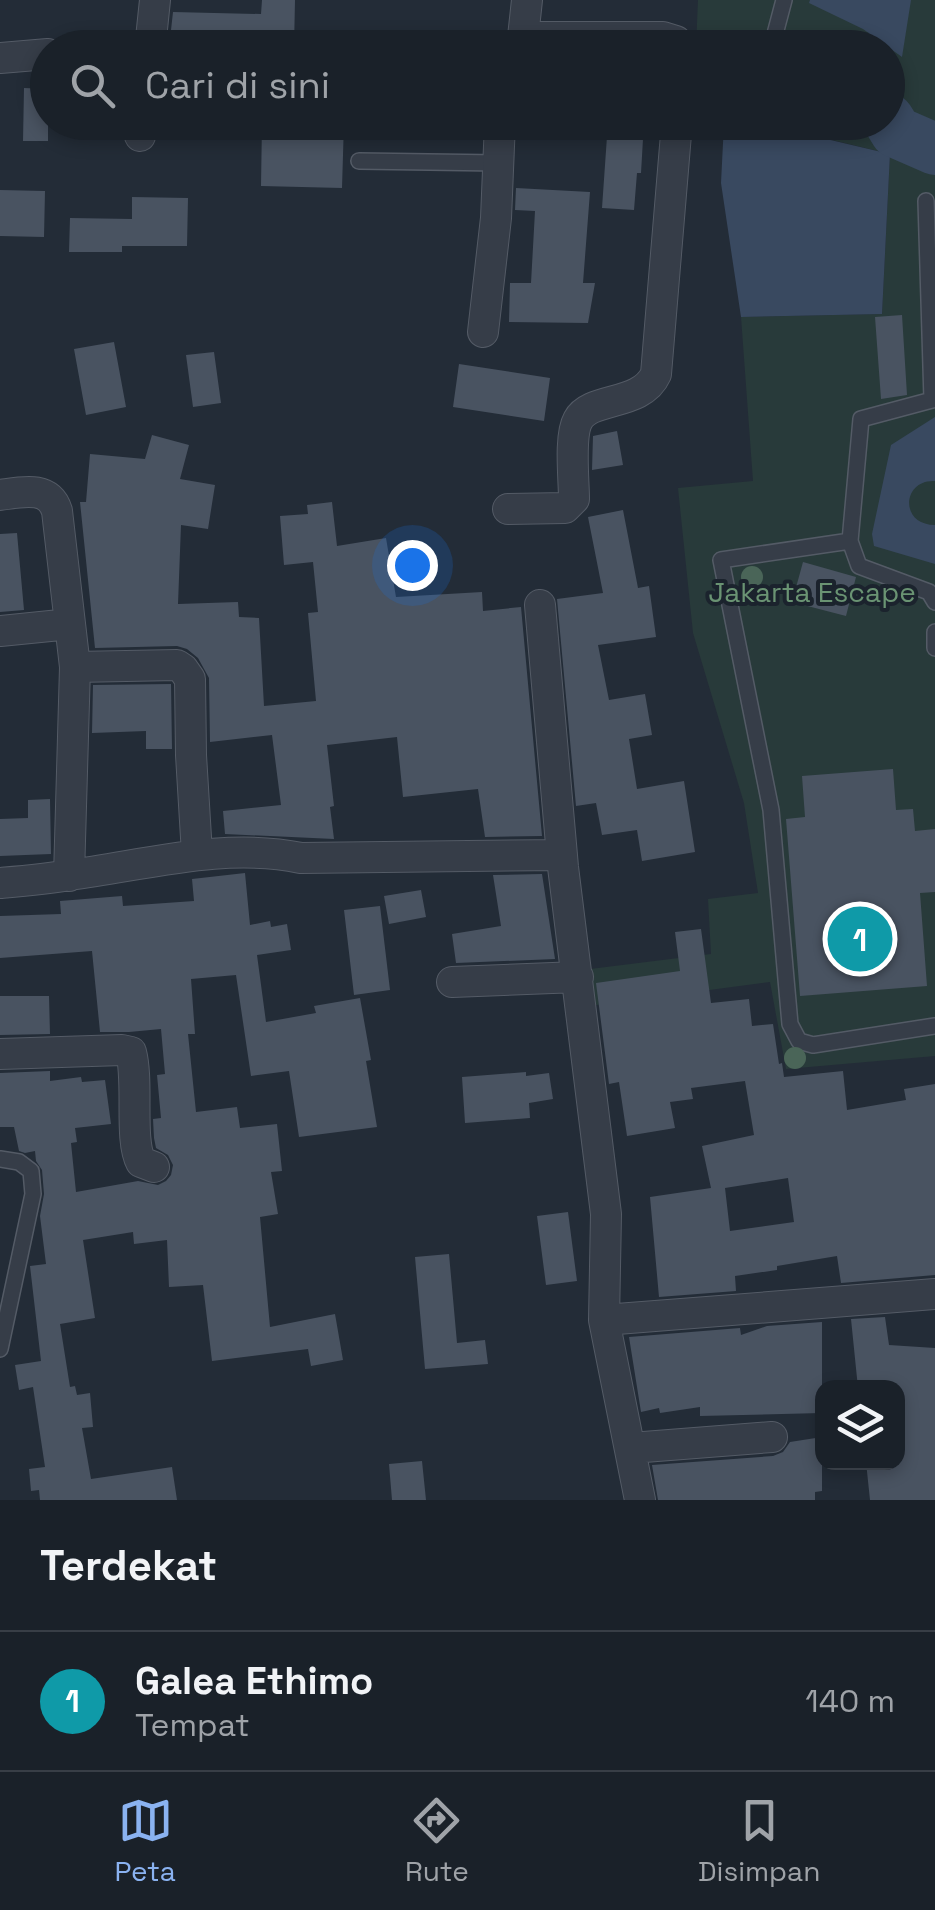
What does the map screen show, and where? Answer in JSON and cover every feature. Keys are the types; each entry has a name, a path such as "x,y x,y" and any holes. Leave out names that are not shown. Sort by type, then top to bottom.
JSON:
{"street":[{"path":"152,30 154,0"},
{"path":"522,30 527,0"},
{"path":"0,58 30,56"},
{"path":"483,332 496,218 500,140"},
{"path":"508,508 565,508 571,504 576,422 583,414 644,391 652,384 676,140"},
{"path":"0,495 46,494 57,511 75,666 69,876"},
{"path":"540,605 562,855 606,1214 604,1320 640,1500"},
{"path":"0,631 70,624"},
{"path":"75,666 178,665 190,679 197,854"},
{"path":"0,883 69,876 197,854 284,854 301,858 562,855"},
{"path":"452,982 578,977"},
{"path":"0,1054 131,1052 136,1098 135,1152 141,1162 154,1167"},
{"path":"604,1320 935,1294"},
{"path":"631,1448 772,1437"}],"lane":[{"path":"776,30 784,0"},
{"path":"360,161 499,163"},
{"path":"926,201 932,400 861,419 850,542 860,566 929,592 935,602"},
{"path":"850,542 721,560 772,810 790,1024 799,1041 812,1045 935,1026"},
{"path":"935,632 935,648"},
{"path":"0,1159 19,1162 31,1171 33,1194 0,1348"}],"green space":[{"name":"Jakarta Escape","path":"698,0 935,0 935,1056 786,1069 770,982 589,1006 582,970 711,954 708,899 758,893 744,803 693,633 678,488 753,481 741,317 882,314 890,154 832,140 905,140 905,30 697,30"}],"water":[{"path":"911,0 905,38 905,30 864,30 809,3"},
{"path":"723,140 831,140 890,154 882,314 741,317 721,183"},
{"path":"935,417 935,481 916,487 909,502 915,518 935,525 935,564 874,546 872,534 891,445"}],"building":[{"path":"262,0 295,0 294,30 171,30 173,12 261,14"},
{"path":"24,88 30,88 30,140 48,141 23,141"},
{"path":"262,140 343,140 342,188 261,186"},
{"path":"607,140 643,140 634,210 602,208"},
{"path":"516,188 590,192 583,283 595,283 588,323 509,322 510,283 531,283 535,211 515,210"},
{"path":"0,190 45,191 44,237 0,236"},
{"path":"132,197 188,198 187,246 122,246 122,252 69,252 70,218 132,219"},
{"path":"902,315 907,395 881,399 875,317"},
{"path":"114,342 126,407 86,415 74,349"},
{"path":"214,352 221,403 193,407 186,355"},
{"path":"459,364 550,378 544,421 453,407"},
{"path":"617,431 623,465 592,470 593,436"},
{"path":"152,435 189,445 180,479 215,485 208,529 181,525 178,604 238,602 239,617 259,618 264,706 316,701 308,613 318,612 313,562 284,565 280,516 308,514 307,505 332,502 337,546 386,538 396,597 482,592 483,611 521,607 542,836 485,837 478,789 403,797 397,737 327,745 334,839 225,834 223,811 281,805 272,735 210,742 209,678 198,658 187,649 95,648 80,502 86,502 90,454 145,459"},
{"path":"623,510 638,588 649,586 656,637 598,645 609,700 645,694 652,735 629,739 637,789 684,781 695,852 642,861 637,830 602,835 596,803 576,806 557,599 603,593 588,517"},
{"path":"17,533 24,610 0,612 0,534"},
{"path":"803,562 856,577 846,616 792,602"},
{"path":"171,684 172,749 146,749 146,731 92,733 93,685"},
{"path":"893,769 896,810 913,809 915,831 935,829 935,892 920,893 927,986 800,996 786,819 805,817 802,776"},
{"path":"50,799 51,854 0,856 0,819 28,818 28,800"},
{"path":"245,873 250,925 270,921 271,927 287,924 291,950 257,955 266,1022 316,1013 314,1006 360,998 377,1127 299,1137 289,1071 251,1076 236,975 191,979 195,1034 188,1034 196,1112 237,1107 240,1128 277,1124 282,1171 271,1172 278,1214 260,1217 270,1327 335,1314 343,1360 311,1366 308,1349 212,1361 203,1285 169,1287 167,1240 134,1244 133,1232 83,1240 95,1318 60,1324 70,1387 75,1386 77,1395 90,1393 93,1427 82,1428 91,1479 172,1467 177,1500 40,1500 39,1490 31,1491 29,1469 45,1467 33,1387 19,1390 15,1365 41,1361 30,1266 46,1264 40,1216 44,1194 42,1170 35,1151 19,1151 14,1127 0,1127 0,1073 50,1071 50,1081 81,1077 82,1082 105,1080 111,1124 75,1128 77,1142 71,1143 76,1192 138,1181 158,1185 171,1175 173,1165 168,1155 156,1148 154,1138 153,1119 161,1118 157,1075 165,1074 161,1029 100,1032 92,951 0,958 0,916 61,914 60,901 122,896 123,906 194,901 192,879"},
{"path":"542,874 555,959 456,963 452,934 501,926 493,875"},
{"path":"421,890 426,917 389,924 384,896"},
{"path":"380,906 390,990 354,995 344,910"},
{"path":"701,929 711,1003 749,999 752,1026 773,1024 784,1077 843,1071 847,1110 906,1100 904,1089 935,1084 935,1275 841,1283 837,1256 735,1276 736,1291 659,1297 650,1197 711,1188 702,1146 754,1135 745,1081 691,1088 693,1099 670,1102 675,1128 627,1136 619,1082 609,1084 596,983 680,971 675,932","holes":["788,1178 794,1222 730,1231 725,1188"]},
{"path":"0,996 49,996 50,1034 0,1035"},
{"path":"526,1072 526,1076 549,1073 553,1099 529,1103 530,1118 465,1123 462,1077"},
{"path":"568,1212 577,1281 546,1285 537,1216"},
{"path":"449,1254 457,1343 485,1340 488,1364 425,1369 415,1257"},
{"path":"885,1317 889,1345 935,1348 935,1500 870,1500 867,1470 905,1470 905,1380 857,1380 851,1319"},
{"path":"822,1322 822,1380 815,1380 815,1413 700,1416 700,1407 641,1412 629,1337 740,1328 741,1335 767,1326"},
{"path":"815,1438 815,1470 822,1470 822,1491 815,1492 815,1500 658,1500 652,1465 773,1456 783,1452 790,1442"},
{"path":"422,1461 426,1500 392,1500 389,1464"}],"waterway":[{"path":"905,136 935,149"}],"place":[{"name":"Galea Ethimo","path":"860,939"}]}
